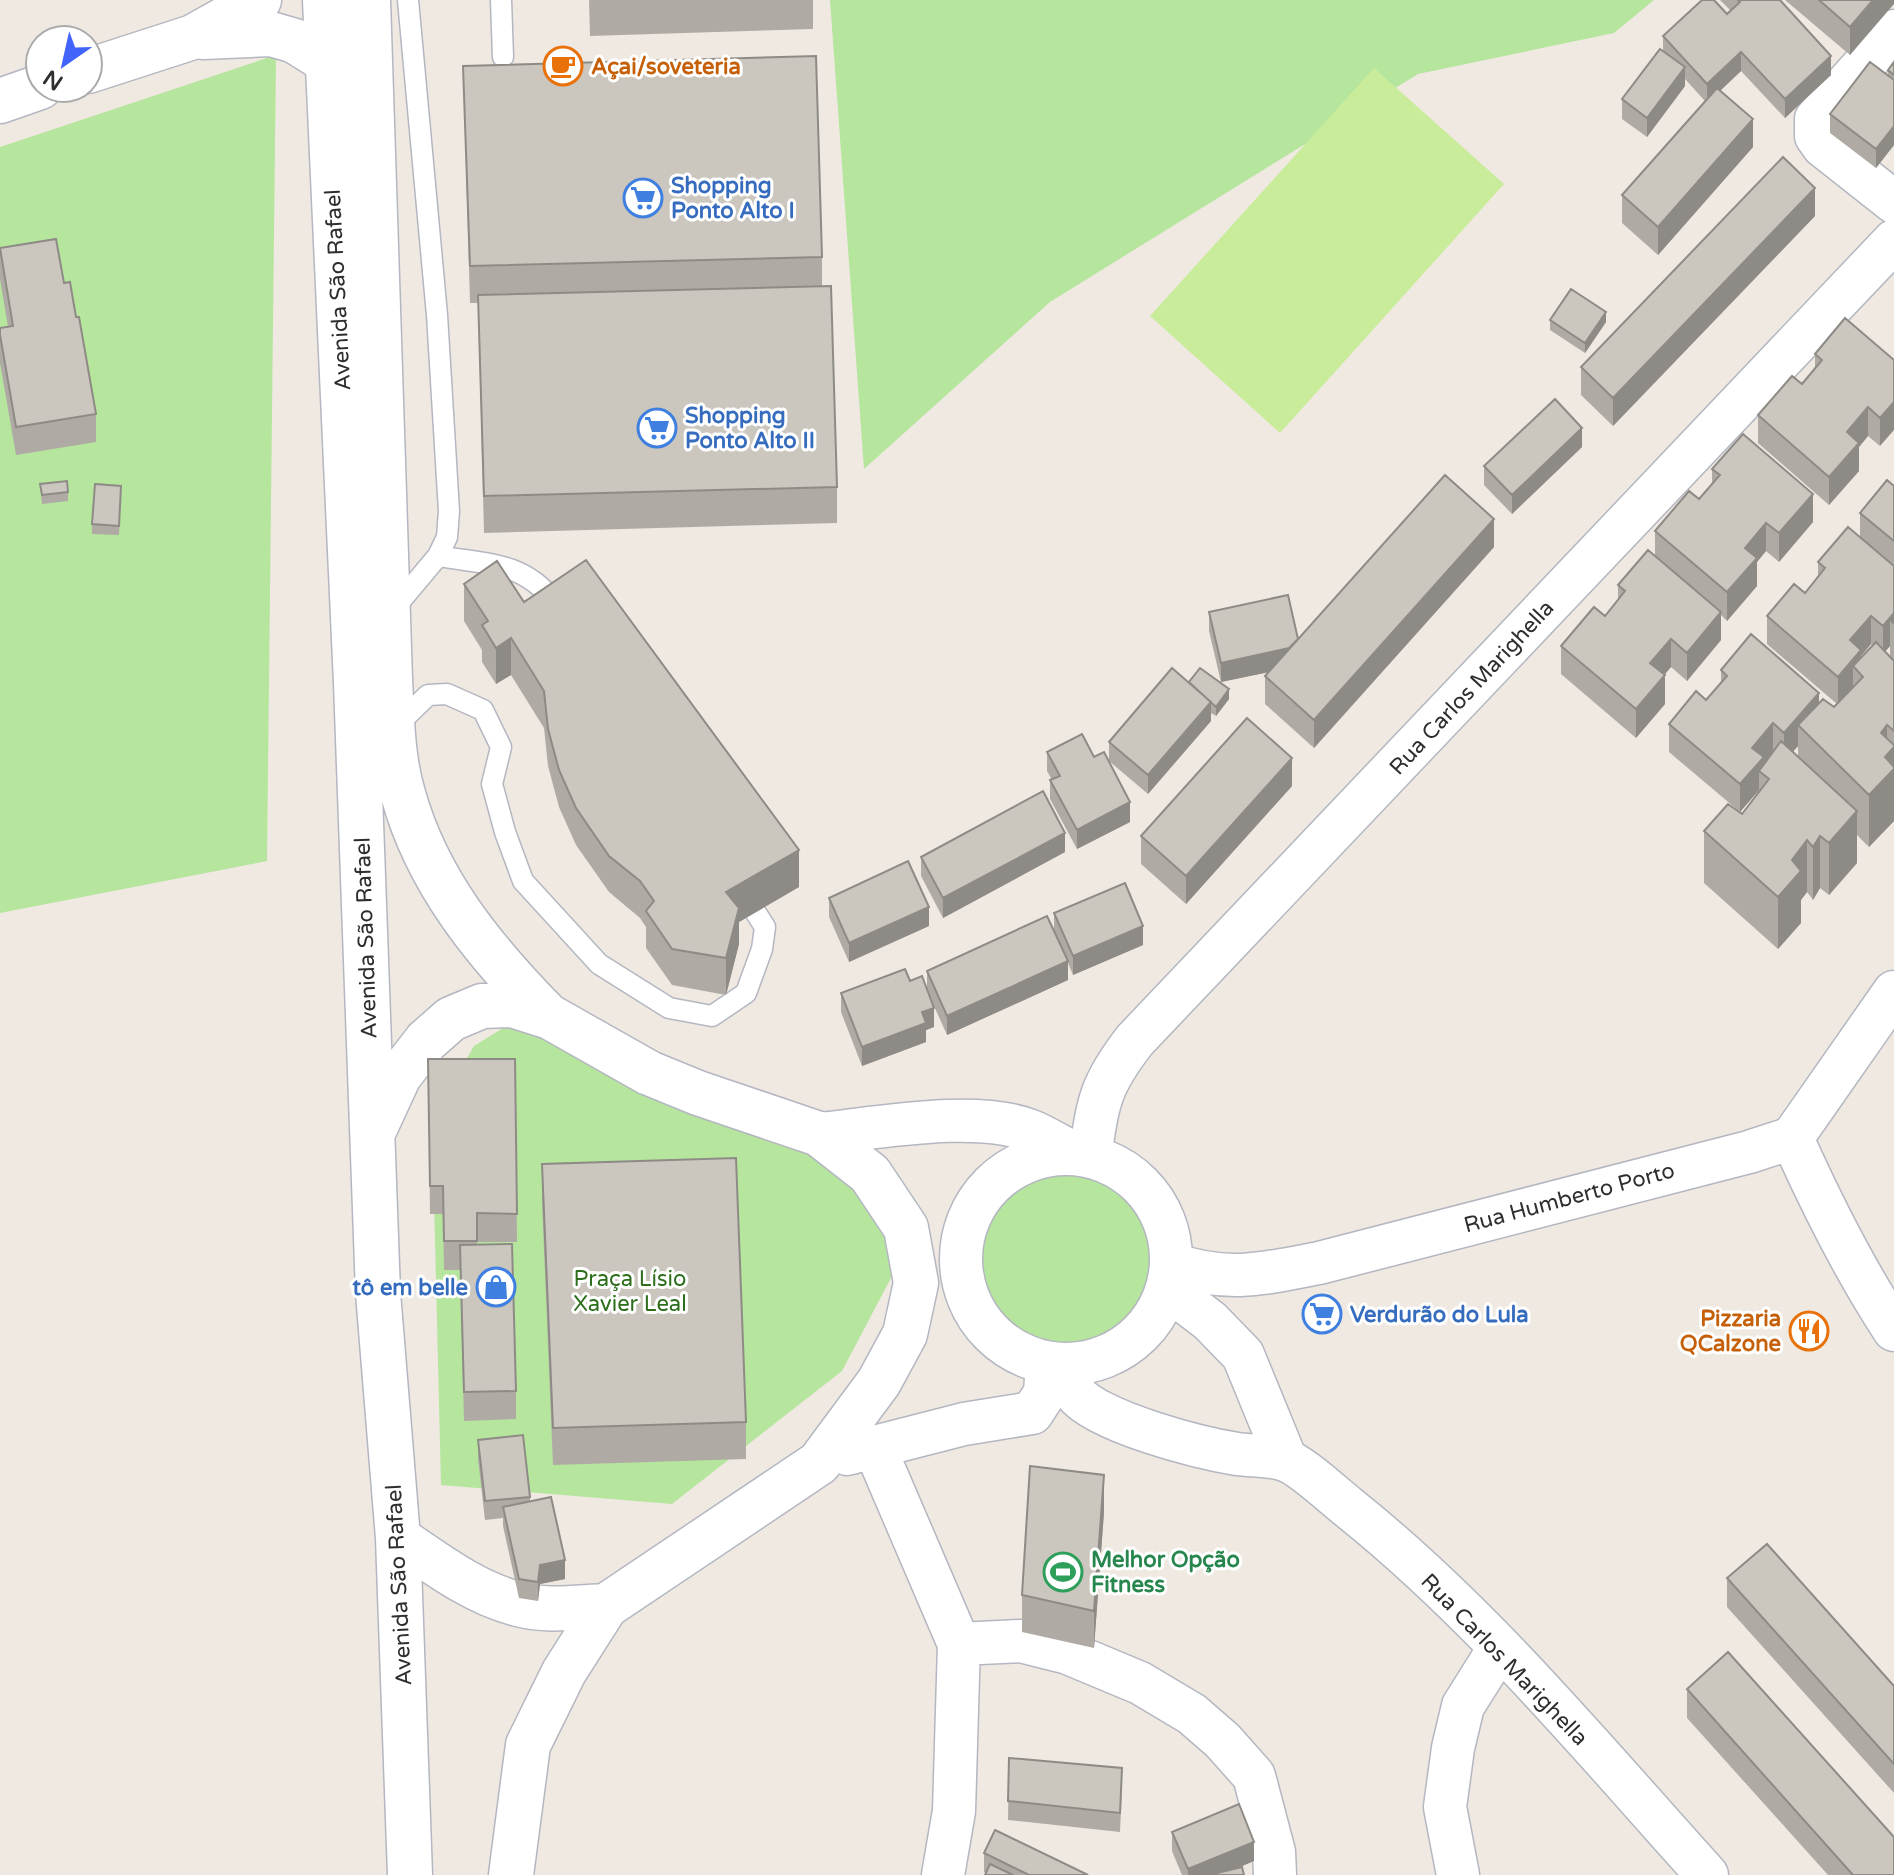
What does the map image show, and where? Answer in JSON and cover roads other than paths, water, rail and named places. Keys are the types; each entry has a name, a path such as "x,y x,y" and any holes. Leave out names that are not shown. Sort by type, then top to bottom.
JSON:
{"main road":[{"path":"104,66 193,37 259,0"},
{"name":"Avenida São Rafael","path":"325,0 356,683 378,1293 398,1538 410,1875"},
{"name":"Avenida São Rafael","path":"368,0 393,728 402,793 419,840 440,882 503,970 550,1017"},
{"path":"193,37 271,34 295,41 327,61"},
{"path":"0,101 24,93"},
{"path":"372,1134 399,1076 426,1041 451,1019 482,1006 512,1005 550,1017 649,1073 819,1134 870,1174 906,1228 916,1283 905,1334 879,1382 819,1463 606,1606 564,1672 528,1745 511,1875"},
{"path":"398,1538 457,1576 492,1595 520,1605 549,1608 606,1606"}],"street":[{"path":"1894,31 1816,119 1816,136 1823,146 1894,202"},
{"name":"Rua Carlos Marighella","path":"1083,1156 1109,1073 1135,1040 1894,241"},
{"path":"1894,992 1792,1138 1827,1217 1859,1278 1894,1330"},
{"path":"819,1134 962,1120 995,1122 1031,1130 1083,1156 1117,1167 1140,1185 1158,1208 1169,1235 1170,1276 1153,1320 1129,1345 1099,1360 1056,1364 1019,1353 995,1337 976,1314 965,1288 961,1259 964,1231 976,1204 994,1182 1018,1165 1046,1156 1083,1156"},
{"name":"Rua Humberto Porto","path":"1170,1276 1202,1274 1230,1277 1319,1263 1749,1152 1792,1138"},
{"path":"1056,1364 1073,1390 1089,1406 1103,1414 1189,1443 1235,1454 1286,1460 1243,1355 1170,1276"},
{"path":"819,1463 964,1424 1032,1413 1045,1393 1056,1364"},
{"path":"874,1446 959,1644 954,1811 943,1875"},
{"name":"Rua Carlos Marighella","path":"1286,1460 1382,1534 1500,1647 1707,1875"},
{"path":"959,1644 1021,1641 1068,1653 1140,1683 1192,1714 1223,1741 1254,1776 1274,1852 1275,1875"},
{"path":"1458,1875 1445,1807 1453,1748 1463,1706 1500,1647"}],"lane":[{"path":"389,616 438,556 447,537 449,511 437,315 408,0"},
{"path":"501,0 503,57"},
{"path":"438,556 522,571 549,592 566,619"},
{"path":"393,728 428,695 447,694 483,710 501,747 492,784 523,881 599,964 669,1008 712,1016 746,993 762,949 765,927 730,873"}],"place":[{"name":"Açai/soveteria","path":"563,66"},
{"name":"Shopping Ponto Alto I","path":"643,198"},
{"name":"Shopping Ponto Alto II","path":"657,428"},
{"name":"tô em belle","path":"496,1287"},
{"name":"Verdurão do Lula","path":"1322,1314"},
{"name":"Pizzaria QCalzone","path":"1809,1331"},
{"name":"Melhor Opção Fitness","path":"1063,1572"}],"park label":[{"name":"Praça Lísio Xavier Leal","path":"630,1290"}]}
